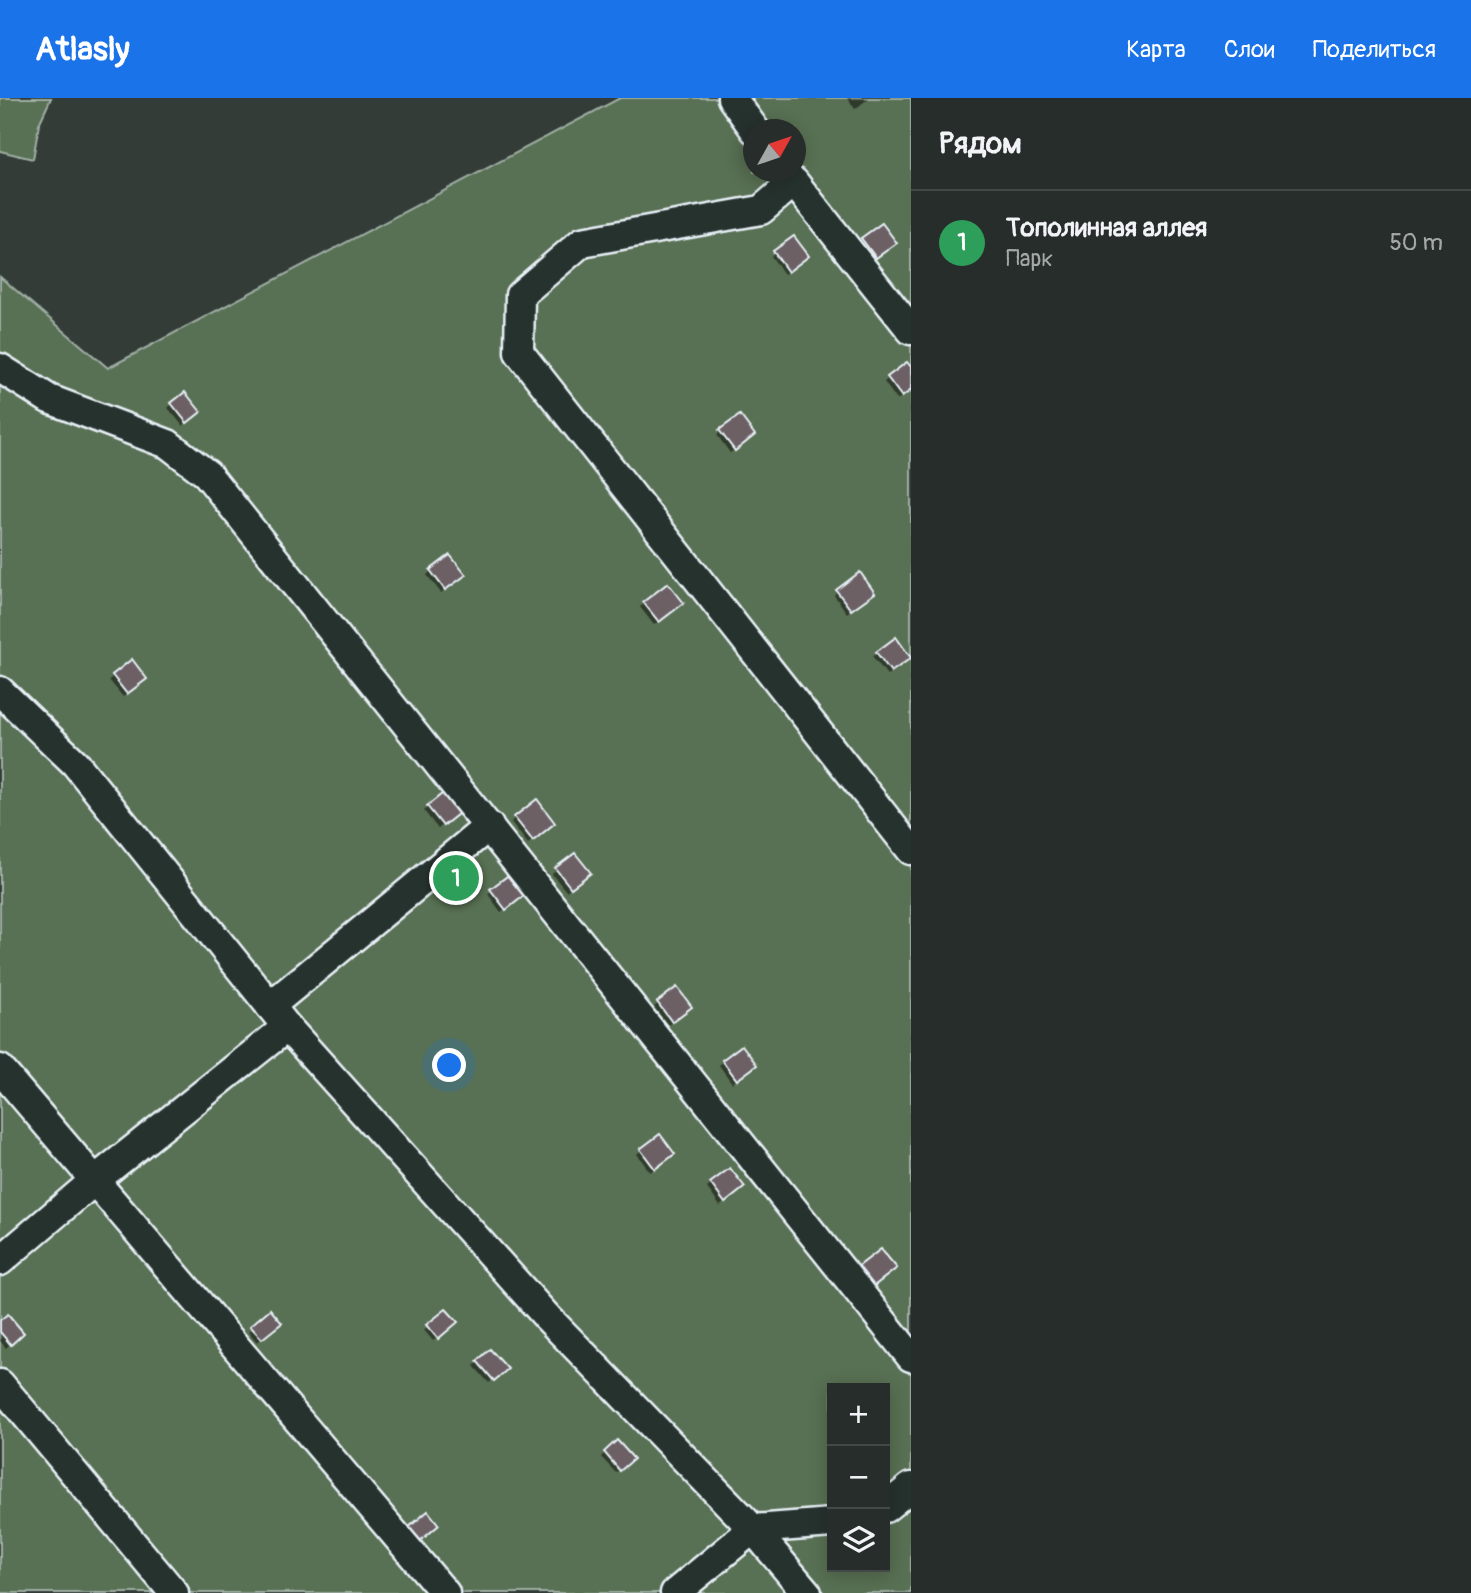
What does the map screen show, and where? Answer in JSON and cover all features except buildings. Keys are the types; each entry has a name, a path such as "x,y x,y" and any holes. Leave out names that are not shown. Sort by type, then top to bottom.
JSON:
{"street":[{"path":"732,98 747,119"},
{"path":"786,182 761,210 582,242 520,295 519,352 911,850"},
{"path":"794,182 911,330"},
{"path":"0,368 49,399 168,444 207,474 911,1357"},
{"path":"0,691 75,763 278,1016 547,1317 753,1529 807,1593"},
{"path":"0,1261 94,1181 489,826"},
{"path":"0,1069 445,1593"},
{"path":"0,1384 174,1593"},
{"path":"890,1503 911,1487"},
{"path":"675,1593 753,1529 827,1523"}],"green space":[{"path":"0,98 51,98 39,124 33,159 0,151"},
{"path":"620,98 911,98 911,1593 0,1593 0,277 108,368"}],"place":[{"name":"Тополинная аллея","path":"456,878"}]}
